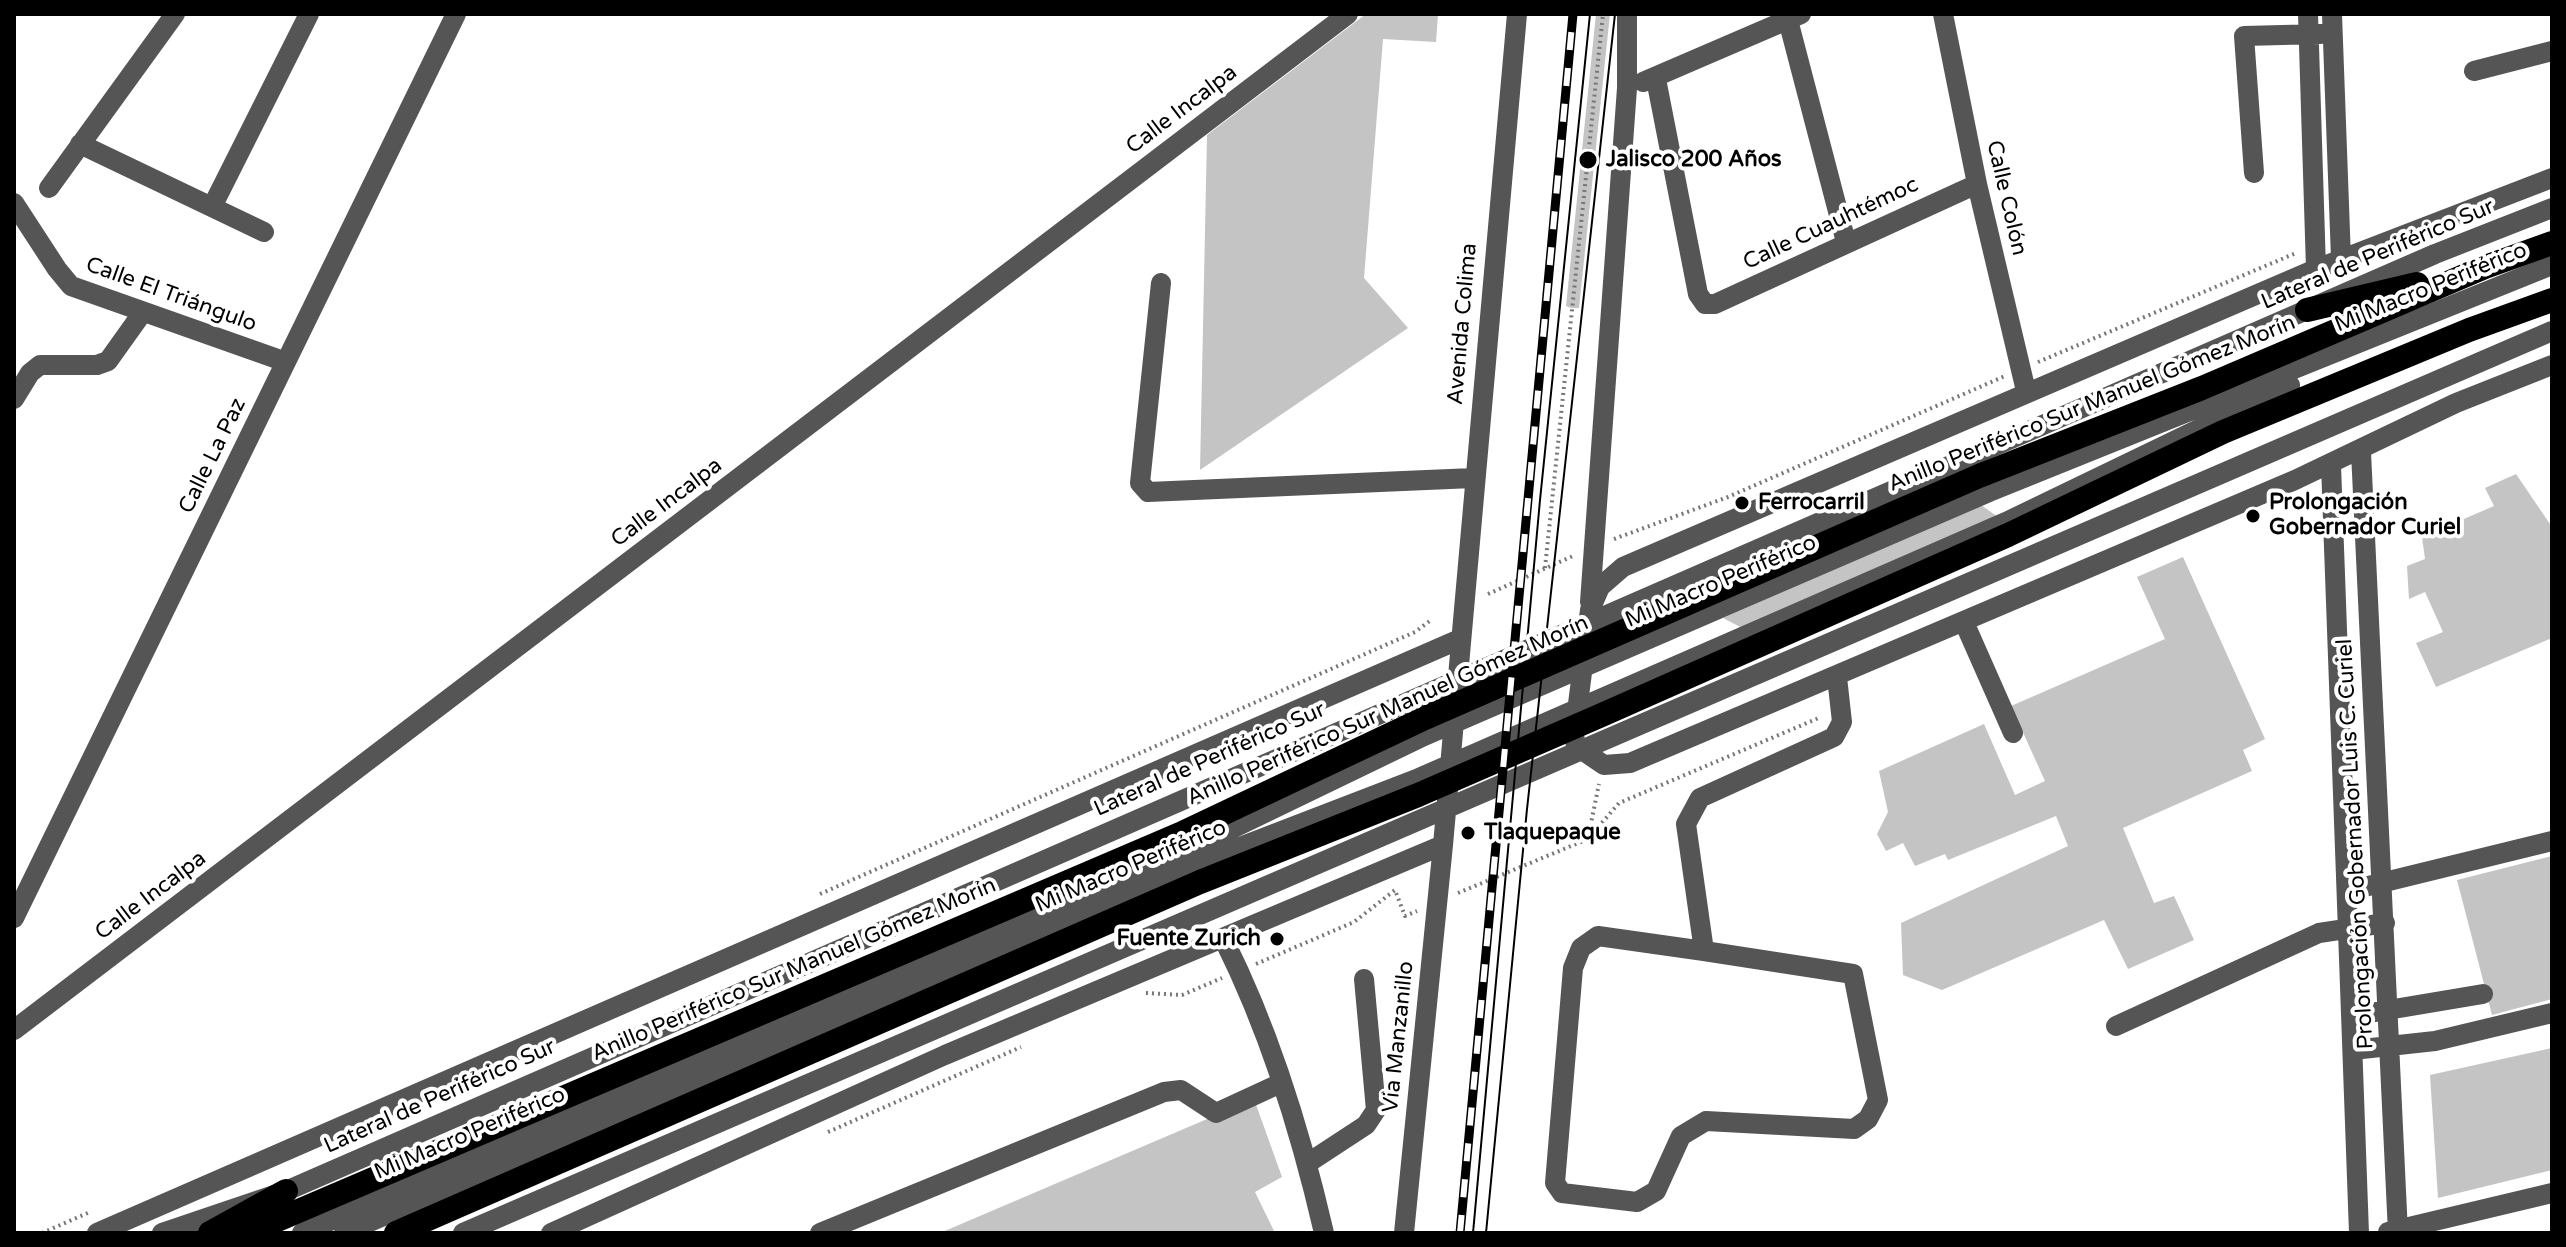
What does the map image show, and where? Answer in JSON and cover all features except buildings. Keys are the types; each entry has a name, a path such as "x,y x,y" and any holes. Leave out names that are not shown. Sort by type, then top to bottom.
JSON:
{"highway":[{"name":"Anillo Periférico Sur Manuel Gómez Morín","path":"247,1233 1596,654 1979,476 2202,388 2485,267 2552,243"},
{"path":"2307,310 2485,267"},
{"path":"396,1233 1603,705 2008,535 2223,432 2469,330 2552,300"},
{"path":"210,1233 286,1191"}],"street":[{"path":"49,188 175,14"},
{"path":"212,207 309,14"},
{"name":"Calle La Paz","path":"14,918 456,14"},
{"name":"Calle Incalpa","path":"14,1030 1348,14"},
{"name":"Avenida Colima","path":"1460,639 1517,14"},
{"path":"1627,14 1627,88 1590,610 1574,735 1576,746 1604,765 1630,763 1837,677 2361,452 2456,403 2543,369 2552,385"},
{"name":"Calle Colón","path":"1943,14 1977,184 2026,391"},
{"path":"1627,88 1656,79 1794,17 1846,242"},
{"path":"2254,173 2244,36 2308,24 2333,23 2341,259"},
{"path":"2308,24 2316,269"},
{"path":"2474,71 2552,51"},
{"name":"Calle Cuauhtémoc","path":"1656,79 1698,294 1705,304 1715,304 1977,184"},
{"path":"80,144 264,232"},
{"path":"1590,610 1600,587 1623,567 2026,391 2316,269 2552,178"},
{"name":"Lateral de Periférico Sur","path":"162,1233 286,1191 1405,700 2307,310 2552,208"},
{"name":"Calle El Triángulo","path":"17,215 71,286 286,362"},
{"name":"Mi Macro Periférico","path":"1596,654 2552,265"},
{"name":"Mi Macro Periférico","path":"1603,705 2006,522 2351,356 2552,276"},
{"path":"1161,283 1140,483 1148,492 1473,478"},
{"path":"14,399 30,373 40,365 97,365 108,361 143,312"},
{"path":"463,1233 2552,331"},
{"name":"Prolongación Gobernador Luis C. Curiel","path":"2361,452 2389,1011 2393,1232"},
{"name":"Prolongación Gobernador Luis C. Curiel","path":"2331,465 2359,1233"},
{"path":"2335,575 2367,570"},
{"path":"1964,622 2013,733"},
{"path":"97,1233 1460,639"},
{"name":"Via Manzanillo","path":"1404,1233 1443,845 1460,639"},
{"path":"1704,951 1686,824 1700,798 1834,737 1842,722 1837,677"},
{"name":"Mi Macro Periférico","path":"302,1233 1188,850 1424,727"},
{"name":"Mi Macro Periférico","path":"344,1233 1193,865 1419,786"},
{"path":"2348,891 2552,841"},
{"path":"551,1233 945,1055 1224,940 1443,845"},
{"path":"2116,1026 2319,933 2385,923"},
{"path":"1598,936 1704,951 1853,974 1878,1100 1868,1119 1854,1129 1706,1121 1681,1136 1656,1191 1649,1197 1637,1202 1562,1193 1555,1183 1556,1168 1573,968 1581,948 1598,936"},
{"path":"1224,940 1240,971 1281,1083 1308,1163 1324,1233"},
{"path":"1308,1163 1366,1125 1376,1110 1364,979"},
{"path":"2352,1016 2483,994"},
{"path":"2353,1050 2435,1041 2552,1013"},
{"path":"820,1233 1164,1092 1181,1090 1216,1113 1281,1083"},
{"path":"2393,1232 2552,1193"}],"path":[{"path":"1545,568 1603,14"},
{"path":"1657,520 1728,497 2316,245"},
{"path":"807,900 1415,632 1431,620"},
{"path":"1447,898 1588,839"},
{"path":"1144,993 1182,995 1354,922 1395,890 1405,916 1419,910"},
{"path":"827,1133 1029,1043"},
{"path":"42,1233 93,1211"}],"tram line":[{"path":"1473,1233 1540,500 1590,14"},
{"path":"1486,1233 1527,809 1615,14"}],"railway":[{"path":"1460,1233 1573,14"}],"place":[{"name":"Jalisco 200 Años","path":"1588,160"},
{"name":"Ferrocarril","path":"1742,503"},
{"name":"Prolongación Gobernador Curiel","path":"2253,516"},
{"name":"Tlaquepaque","path":"1468,833"},
{"name":"Fuente Zurich","path":"1277,939"}]}
